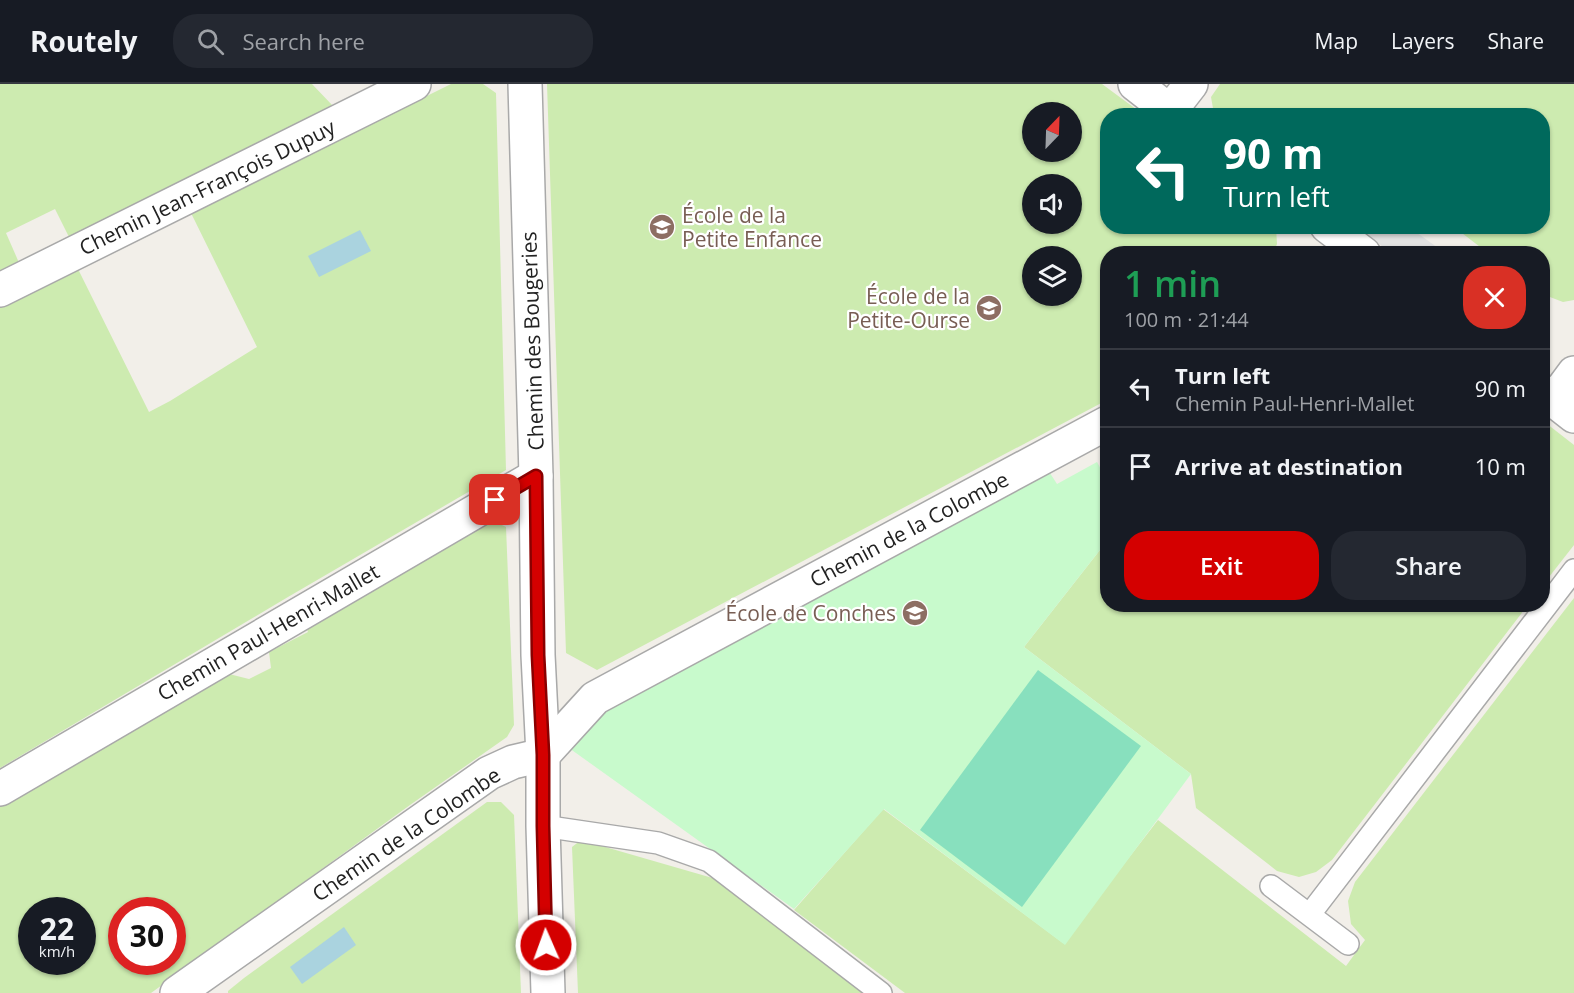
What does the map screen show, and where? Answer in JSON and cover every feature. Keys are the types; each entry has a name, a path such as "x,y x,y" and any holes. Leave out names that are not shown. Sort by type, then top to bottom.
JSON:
{"street":[{"name":"Chemin Jean-François Dupuy","path":"0,290 414,84"},
{"name":"Chemin des Bougeries","path":"525,84 548,993"},
{"path":"1135,84 1166,108"},
{"path":"1176,108 1191,84"},
{"path":"1338,234 1354,246"},
{"path":"1557,402 1574,373"},
{"name":"Chemin de la Colombe","path":"177,993 489,773 513,762 543,755 595,698 1099,427"},
{"name":"Chemin Paul-Henri-Mallet","path":"0,789 536,476"}],"lane":[{"path":"1550,601 1574,570"},
{"path":"1310,914 1542,612"},
{"path":"543,826 658,843 709,861 881,993"},
{"path":"1271,886 1348,944"}],"green space":[{"path":"0,84 312,84 333,106 203,173 69,237 55,209 6,233 20,265 0,275"},
{"path":"451,84 483,84 496,93 506,470 0,768 0,308 78,269 149,412 257,347 191,213"},
{"path":"547,84 1102,84 1135,108 1100,108 1100,234 1276,234 1277,244 1276,246 1100,246 1100,404 597,670 566,653"},
{"path":"1220,84 1574,84 1574,300 1563,302 1550,297 1550,246 1479,246 1463,234 1550,234 1550,108 1213,108 1211,97"},
{"path":"1550,426 1574,445 1574,545 1550,576"},
{"path":"1097,462 1100,467 1100,550 1024,647 1191,774 1065,945 884,809 794,909 569,748 601,705 1048,470 1057,484"},
{"path":"490,519 506,527 514,725 507,737 186,968 186,897 108,897 108,975 176,975 151,993 0,993 0,807 229,674 249,679 271,668 269,652 308,632 306,627"},
{"path":"1100,550 1100,612 1523,612 1332,860 1316,872 1299,877 1277,871 1196,808 1191,774 1024,647"},
{"path":"1574,598 1574,993 905,993 794,910 883,809 1063,943 1158,820 1346,966 1365,940 1351,924 1348,901 1355,882"},
{"path":"1038,670 1141,746 1022,907 920,830"},
{"path":"487,802 501,802 514,815 521,993 228,993 244,978"},
{"path":"581,840 716,879 868,993 578,993 572,847"}],"shaded area":[{"path":"1366,234 1419,234 1435,246 1382,246"}],"water":[{"path":"360,230 371,251 319,277 308,256"},
{"path":"344,927 356,945 302,984 290,967"}],"place":[{"name":"École de la Petite Enfance","path":"662,227"},
{"name":"École de la Petite-Ourse","path":"989,308"},
{"name":"École de Conches","path":"915,613"}],"route":[{"path":"495,500 536,476 538,655 543,755 546,945"}]}
